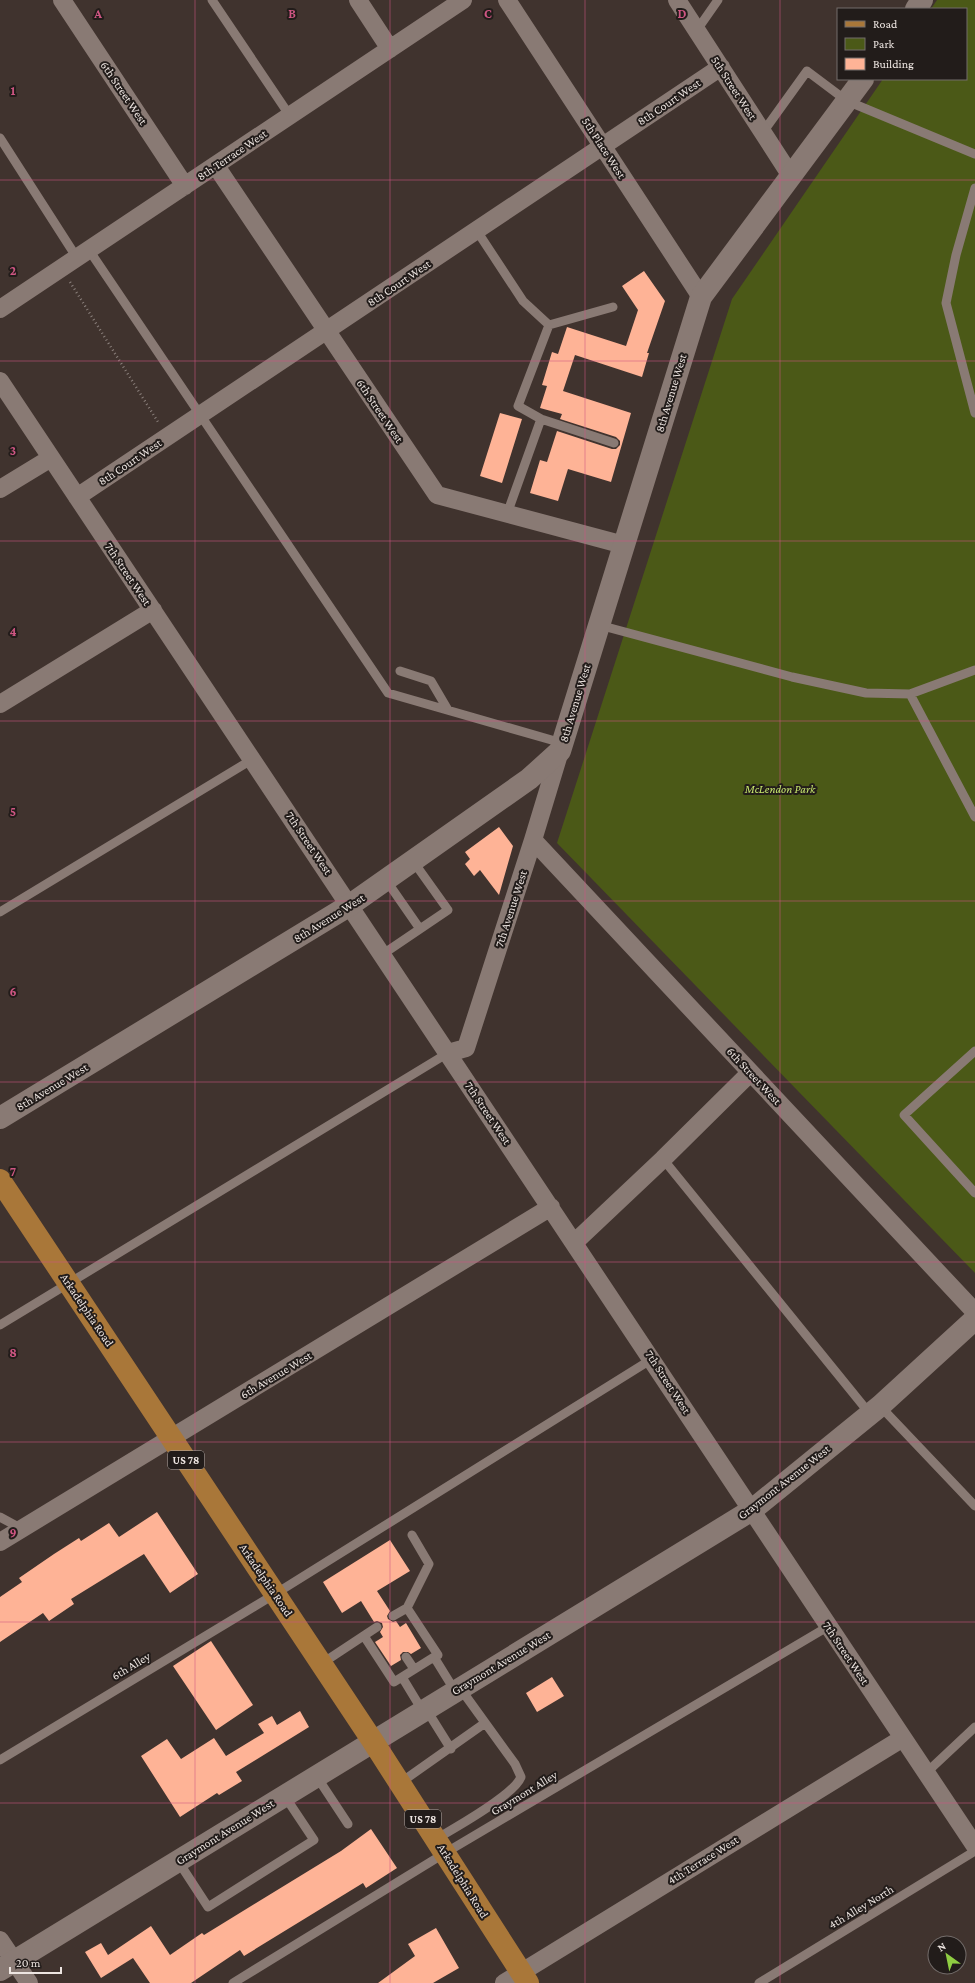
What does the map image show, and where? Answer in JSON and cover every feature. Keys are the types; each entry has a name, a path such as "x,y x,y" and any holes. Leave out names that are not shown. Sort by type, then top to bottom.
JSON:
{"main road":[{"name":"8th Avenue West","path":"0,1118 350,906 529,779 561,747 700,297 862,80"},
{"name":"Arkadelphia Road","path":"0,1180 400,1783 440,1846 518,1979"},
{"name":"Graymont Avenue West","path":"7,1966 372,1740 752,1510 875,1410 975,1319"}],"street":[{"name":"6th Street West","path":"62,0 185,186"},
{"path":"358,0 390,49"},
{"name":"8th Terrace West","path":"0,309 463,0"},
{"name":"5th Place West","path":"507,0 700,297"},
{"name":"5th Street West","path":"677,0 791,176"},
{"name":"8th Court West","path":"78,497 721,67"},
{"name":"6th Street West","path":"216,166 437,495 624,545"},
{"name":"7th Street West","path":"0,381 383,954 975,1846"},
{"path":"0,489 51,458"},
{"path":"0,704 153,610"},
{"name":"7th Avenue West","path":"448,1053 466,1048 533,840 561,747"},
{"name":"6th Street West","path":"533,840 975,1312"},
{"path":"574,1242 663,1159 750,1073"},
{"name":"6th Avenue West","path":"0,1542 551,1207"},
{"name":"4th Terrace West","path":"518,1979 903,1738"},
{"path":"0,1940 7,1966 29,1983"}],"lane":[{"path":"212,0 290,116"},
{"path":"697,30 718,0"},
{"path":"763,132 807,71 847,101 975,154"},
{"path":"0,138 199,416 388,693 448,710 561,747"},
{"path":"975,188 956,255 946,303 975,413"},
{"path":"477,231 523,301 549,325"},
{"path":"549,325 613,307"},
{"path":"549,325 518,406 541,419 614,443"},
{"path":"508,514 541,419"},
{"path":"599,625 792,677 858,692 910,694 975,670"},
{"path":"400,671 431,680 448,710"},
{"path":"910,694 975,817"},
{"path":"0,912 253,759"},
{"path":"383,954 448,910 414,861"},
{"path":"386,880 420,929"},
{"path":"975,1051 904,1115 975,1193"},
{"path":"0,1325 448,1053"},
{"path":"663,1159 875,1410 975,1506"},
{"name":"6th Alley","path":"0,1760 275,1594 652,1359"},
{"path":"0,1517 22,1529"},
{"path":"393,1616 407,1608 429,1564 412,1535"},
{"path":"364,1636 394,1682 438,1655 407,1608"},
{"name":"Graymont Alley","path":"233,1983 440,1846 829,1626"},
{"path":"321,1664 377,1627"},
{"path":"406,1657 414,1669"},
{"path":"434,1657 457,1689 486,1723 515,1764 521,1777 518,1784 440,1846"},
{"path":"402,1677 451,1749"},
{"path":"400,1783 451,1749 486,1723"},
{"path":"926,1773 975,1728"},
{"path":"316,1776 348,1824"},
{"path":"178,1861 208,1907 314,1840 284,1795"},
{"name":"4th Alley North","path":"759,1983 975,1851"}],"path":[{"path":"61,268 168,437"}],"green space":[{"name":"McLendon Park","path":"937,0 975,0 975,1273 557,843 732,299 882,80 967,80 967,8 932,8"}],"building":[{"path":"644,271 665,301 647,353 649,353 642,377 575,355 563,391 631,413 611,482 568,469 558,501 530,493 540,460 547,462 557,431 612,449 616,449 620,445 620,441 616,437 560,419 562,414 540,408 547,386 542,385 552,352 558,354 567,327 626,346 638,310 622,286"},
{"path":"500,413 522,419 502,483 480,476"},
{"path":"499,827 513,846 499,895 480,870 474,876 465,864 470,859 465,852"},
{"path":"157,1512 198,1574 170,1593 144,1554 71,1599 74,1604 49,1621 43,1613 0,1642 0,1597 22,1582 19,1578 79,1538 81,1541 109,1523 119,1537"},
{"path":"390,1540 410,1571 377,1591 390,1611 387,1616 388,1619 393,1622 396,1621 400,1627 406,1623 421,1648 411,1654 408,1652 403,1652 400,1655 401,1660 391,1666 375,1642 383,1637 380,1632 383,1627 382,1623 377,1621 374,1622 361,1601 342,1613 323,1582"},
{"path":"211,1641 253,1705 216,1730 173,1666"},
{"path":"552,1677 564,1696 537,1712 526,1693"},
{"path":"300,1711 309,1727 236,1772 242,1781 219,1795 217,1793 180,1817 141,1756 167,1739 181,1759 214,1738 226,1756 264,1733 258,1724 272,1716 277,1725"},
{"path":"371,1829 397,1868 366,1888 363,1883 244,1956 240,1950 191,1983 150,1983 133,1958 101,1978 85,1952 101,1943 108,1955 151,1926 170,1955 202,1933 204,1935 341,1851"},
{"path":"436,1928 459,1968 433,1983 378,1983 415,1956 408,1944"}]}
